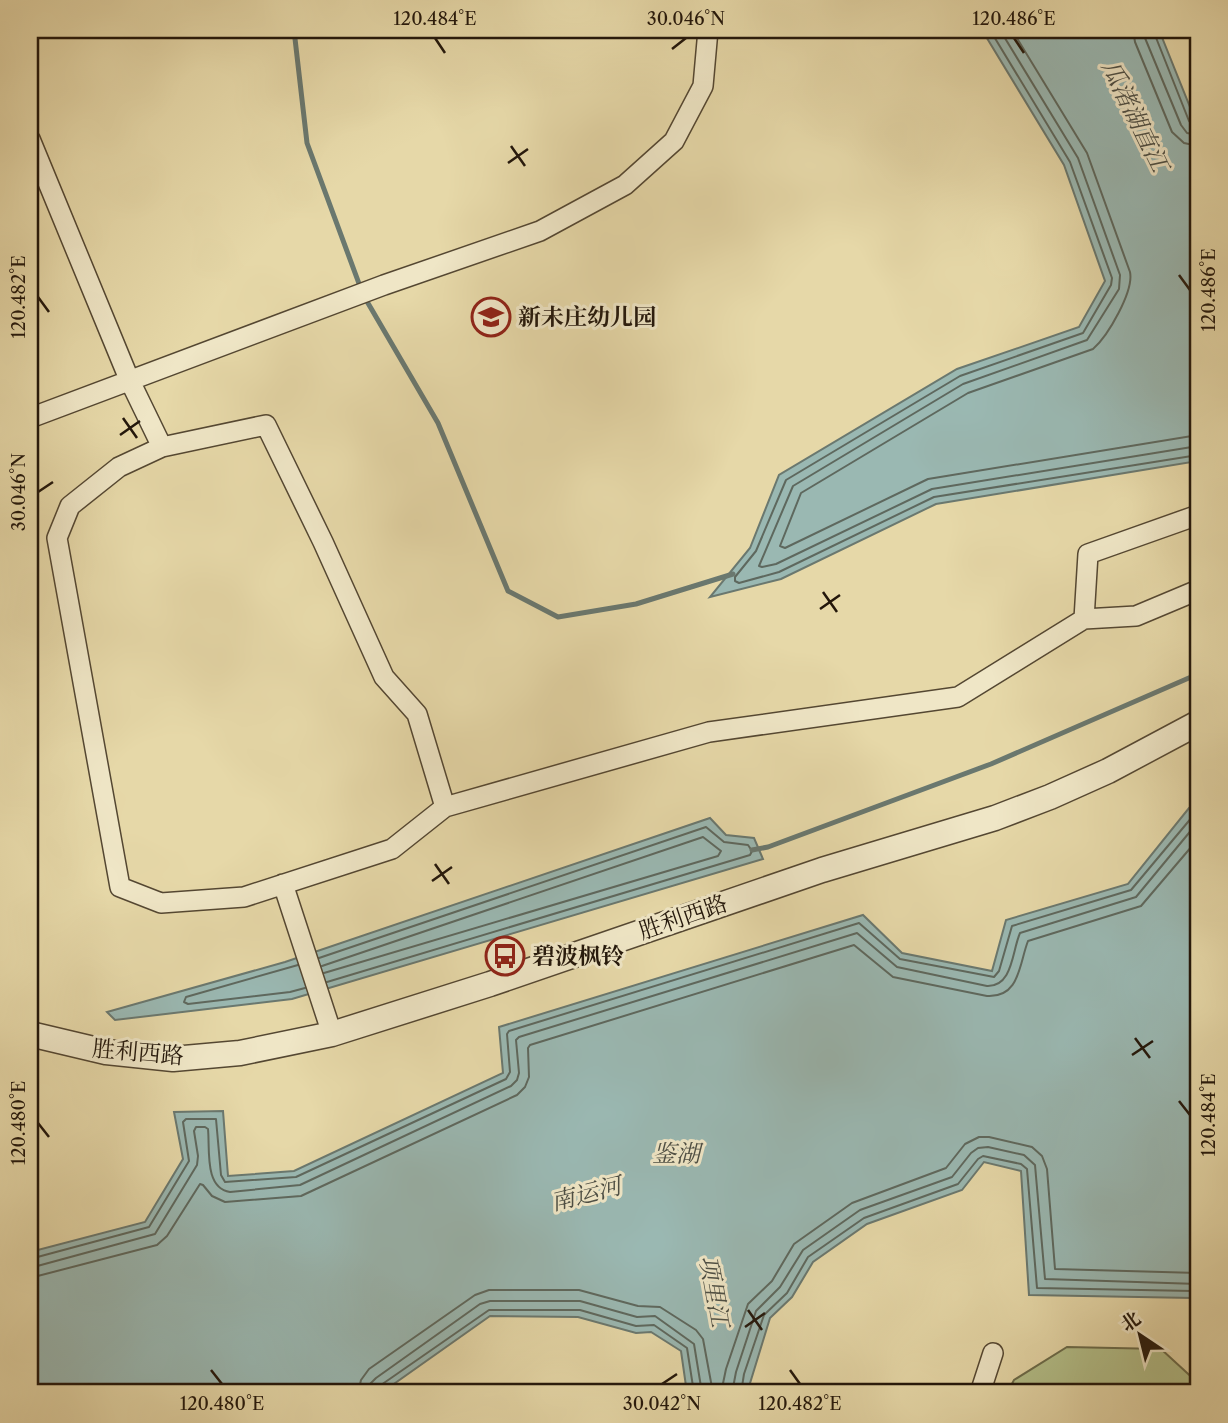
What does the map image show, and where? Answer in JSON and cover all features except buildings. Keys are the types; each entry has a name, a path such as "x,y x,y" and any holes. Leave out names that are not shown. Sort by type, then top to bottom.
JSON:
{"street":[{"path":"30,418 345,299 540,231 625,185 674,141 704,86 708,30"},
{"path":"30,139 130,379 162,447"},
{"path":"445,807 417,714 384,677 266,425 162,447 119,467 69,506 57,538 120,887 161,903 244,897 392,849 445,807 709,732 958,697 1084,619 1136,616 1198,590"},
{"path":"1084,619 1088,554 1198,515"},
{"name":"胜利西路","path":"30,1034 106,1052 173,1059 240,1053 332,1034 490,984 822,870 995,818 1108,771 1198,723"},
{"path":"283,884 332,1034"},
{"path":"980,1393 993,1353"}],"green space":[{"path":"1067,1347 1161,1349 1198,1383 1198,1393 1007,1393 1014,1380"}],"water":[{"name":"瓜渚湖直江","path":"982,30 1159,30 1198,127 1198,461 936,504 781,579 710,597 750,548 779,475 957,369 1079,327 1105,281 1064,165"},
{"name":"鉴湖","path":"1198,801 1198,1302 1193,1298 1029,1295 1021,1171 984,1162 962,1190 867,1224 813,1262 792,1297 770,1318 747,1393 687,1393 681,1351 651,1332 636,1333 578,1317 490,1316 381,1393 30,1393 30,1252 145,1222 183,1159 174,1112 223,1111 228,1176 294,1171 503,1073 499,1027 863,915 902,953 992,971 1006,920 1128,884 1189,808"},
{"path":"710,818 726,835 754,838 763,859 292,999 115,1020 107,1012 285,962"}],"waterway":[{"path":"294,30 307,143 361,289"},
{"path":"365,298 438,423 508,591 558,617 636,604 733,574"},
{"path":"752,850 768,847 991,764 1198,674"}],"place":[{"name":"新未庄幼儿园","path":"491,317"},
{"name":"碧波枫铃","path":"505,956"}],"water label":[{"name":"南运河","path":"586,1194"},
{"name":"项里江","path":"714,1291"}]}
